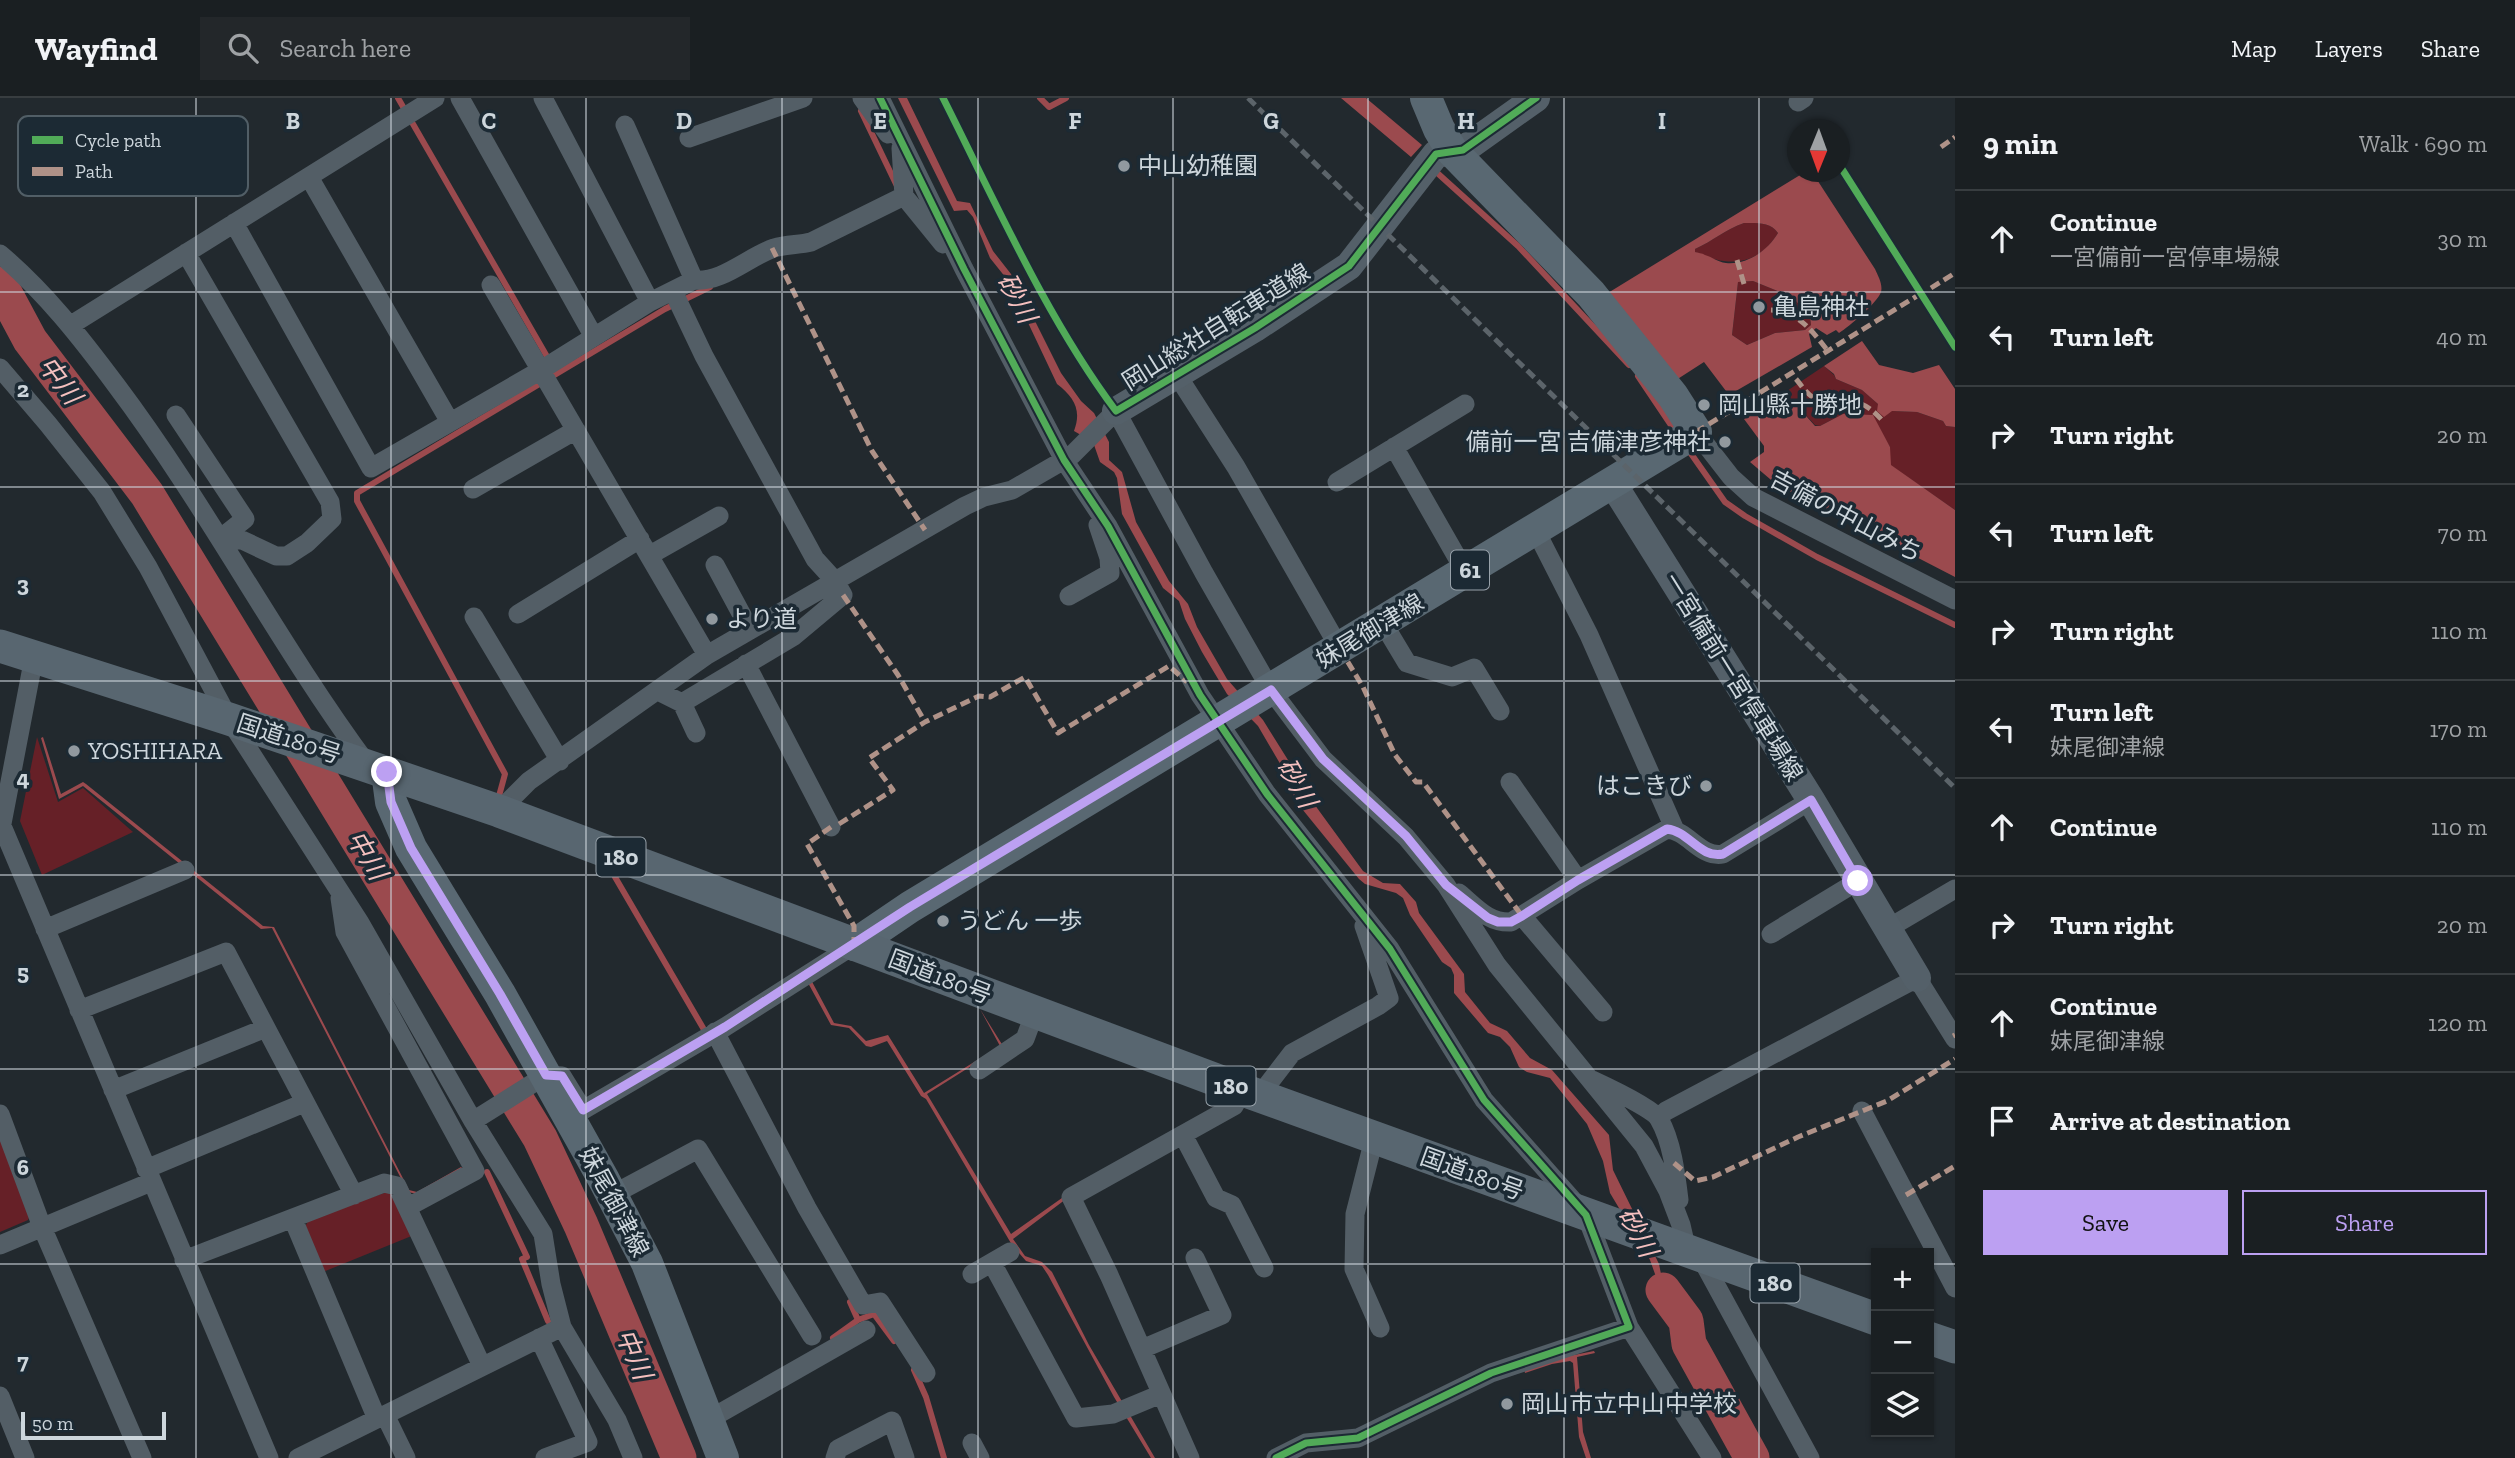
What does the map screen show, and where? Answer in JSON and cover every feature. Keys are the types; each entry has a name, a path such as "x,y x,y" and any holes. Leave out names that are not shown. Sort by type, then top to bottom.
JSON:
{"highway":[{"name":"国道180号","path":"0,646 369,765 499,811 1374,1139 1598,1219 1686,1245 1871,1317"},
{"path":"1934,1340 1955,1347"}],"main road":[{"path":"1426,98 1439,129 1436,160 1591,294 1673,396 1686,438"},
{"name":"岡山総社自転車道線","path":"1113,414 1255,328 1349,266 1436,160 1463,149 1536,98"},
{"name":"妹尾御津線","path":"855,944 922,900 1686,438"},
{"name":"一宮備前一宮停車場線","path":"1613,484 1811,800 1917,978"},
{"name":"妹尾御津線","path":"369,765 391,802 411,848 500,994 647,1263 723,1458"}],"street":[{"path":"71,325 435,98"},
{"path":"460,98 594,337"},
{"path":"543,98 650,302"},
{"path":"689,138 803,98"},
{"path":"862,98 901,147 904,197 964,269"},
{"path":"880,98 901,147 964,269 1068,458 1103,540 1110,573 1069,596"},
{"path":"625,125 694,280"},
{"path":"309,177 450,422"},
{"path":"694,280 707,281 772,248 811,242 904,197"},
{"path":"234,223 372,468 450,422 547,371 650,302 677,300 694,280"},
{"path":"186,253 330,502 332,519 307,543 286,556 276,556 242,540 221,538"},
{"path":"0,254 71,325 146,424 316,690 369,765"},
{"path":"491,285 547,371 576,430 707,655"},
{"path":"677,300 815,559 835,581 843,595 794,636 682,703"},
{"path":"0,368 102,492 148,567 229,719 360,923 543,1234 551,1284 562,1326 617,1420 633,1458"},
{"path":"1177,375 1236,467 1340,649"},
{"path":"1337,482 1465,404"},
{"path":"499,811 529,781 707,655 965,506 984,497 1012,490 1068,458 1113,414 1269,692 1323,759 1406,836 1446,885 1497,965 1652,1159 1686,1245 1810,1458"},
{"path":"176,415 245,519 221,538"},
{"path":"473,489 576,430"},
{"name":"吉備の中山みち","path":"1686,438 1753,496 1955,600"},
{"path":"1394,447 1466,573"},
{"path":"1083,489 1108,526 1221,721 1267,794 1390,949 1484,1100 1598,1219 1629,1327 1710,1456"},
{"path":"518,614 645,547 719,516"},
{"path":"1536,531 1589,635 1675,830 1705,853 1714,856 1723,854 1811,800"},
{"path":"715,565 750,630"},
{"path":"474,617 560,761"},
{"path":"1383,623 1407,663 1452,677 1475,668 1500,711"},
{"path":"34,657 7,765 1,830 269,1458"},
{"path":"746,664 831,827"},
{"path":"658,691 682,703 696,733"},
{"path":"1510,782 1578,880"},
{"path":"1446,885 1488,918 1498,922 1511,922 1667,829 1675,830"},
{"path":"45,929 185,870"},
{"path":"1771,934 1858,881"},
{"path":"1887,929 1955,889"},
{"path":"339,890 345,932 475,1171 408,1206"},
{"path":"1189,1458 1109,1275 1071,1197 1234,1106 1292,1053 1388,998 1355,905"},
{"path":"1522,916 1603,1012"},
{"path":"475,1120 543,1077 562,1076 583,1110 710,1035 855,944"},
{"path":"79,1010 226,952 354,1195"},
{"path":"1659,1117 1917,978 1955,1040"},
{"path":"979,1070 1025,1039 1035,1012"},
{"path":"113,1090 266,1028"},
{"path":"710,1035 863,1306 880,1302 926,1373"},
{"path":"1588,1078 1611,1088 1659,1117 1674,1163 1686,1245"},
{"path":"0,1245 304,1104"},
{"path":"1862,1111 1955,1288"},
{"path":"0,1114 42,1227 142,1458"},
{"path":"1183,1135 1216,1198 1232,1205 1264,1268"},
{"path":"1374,1139 1355,1214 1354,1269 1380,1328"},
{"path":"612,1195 698,1149 812,1336"},
{"path":"184,1260 384,1183 397,1185 482,1366"},
{"path":"293,1219 381,1417 406,1458"},
{"path":"972,1274 1010,1252"},
{"path":"1142,1349 1222,1315 1195,1258"},
{"path":"992,1263 1076,1419 1113,1414 1161,1394"},
{"path":"298,1458 562,1326"},
{"path":"1276,1458 1306,1443 1358,1437 1490,1373 1629,1327"},
{"path":"709,1420 866,1330"},
{"path":"539,1338 588,1442 545,1458"},
{"path":"0,1396 25,1458"},
{"path":"835,1458 838,1449 892,1421 905,1458"}],"shaded area":[{"path":"1744,223 1768,225 1778,233 1761,252 1741,261 1719,260 1695,252 1695,249"},
{"path":"1753,281 1792,297 1810,316 1811,325 1805,330 1775,333 1747,345 1732,335 1738,282"},
{"path":"1824,366 1836,379 1862,390 1878,404 1892,411 1917,412 1943,421 1946,426 1955,427 1955,510 1890,465 1890,447 1870,416 1843,414 1820,426 1815,425 1792,400 1781,395"},
{"path":"37,737 58,802 83,788 133,832 42,875 20,821"},
{"path":"0,1132 32,1210 28,1220 0,1232"},
{"path":"390,1191 414,1235 323,1272 305,1227 309,1219"}],"water":[{"path":"898,98 907,98 957,201 970,203 993,251 1011,274 1061,373 1081,401 1094,413 1109,442 1109,460 1122,472 1136,522 1169,581 1188,604 1197,627 1227,679 1263,720 1288,760 1296,765 1301,786 1363,871 1383,883 1400,884 1416,902 1419,913 1464,974 1465,992 1490,1023 1507,1031 1530,1058 1552,1070 1609,1135 1613,1170 1659,1264 1664,1289 1690,1311 1698,1329 1684,1328 1665,1302 1650,1260 1610,1193 1603,1161 1587,1124 1550,1078 1519,1067 1510,1047 1500,1037 1488,1033 1454,993 1454,975 1451,968 1442,962 1410,915 1403,898 1396,893 1365,884 1359,879 1294,799 1290,771 1282,767 1258,726 1227,694 1202,652 1179,601 1163,588 1122,514 1114,472 1100,462 1093,442 1074,431 1077,417 1075,404 1057,384 1022,310 1007,289 1006,278 990,258 973,217 967,210 954,211"},
{"path":"1341,98 1366,98 1422,145 1411,157"},
{"path":"1789,182 1818,182 1875,269 1881,289 1878,297 1844,330 1839,333 1836,330 1827,335 1816,328 1809,334 1812,347 1729,395 1704,362 1673,382 1603,296","holes":["1744,223 1768,225 1778,233 1769,245 1749,259 1734,263 1723,262 1695,252 1695,249 1731,228","1753,281 1792,297 1810,316 1811,325 1805,330 1775,333 1747,345 1732,335 1738,282"]},
{"path":"1862,341 1879,365 1913,373 1939,365 1955,389 1955,427 1946,426 1943,421 1917,412 1892,411 1884,417 1877,411 1878,404 1862,390 1836,379 1824,366"},
{"path":"1781,395 1792,400 1815,426 1843,414 1873,415 1890,447 1891,465 1955,510 1955,577 1777,485 1750,462 1764,452 1764,446 1744,419"},
{"path":"43,737 61,794 83,782 263,926 274,927 409,1190 417,1192 462,1168 417,1194 408,1192 272,928 261,929 83,786 59,799 41,738"},
{"path":"809,976 834,1023 851,1026 866,1041 888,1035 924,1093 1000,1046 980,1009 1003,1046 927,1094 1011,1234 1069,1193 1070,1196 1013,1239 1025,1256 1042,1262 1052,1272 1089,1345 1155,1458 1151,1458 1114,1397 1048,1275 1042,1266 1026,1261 1012,1245 926,1099 921,1096 887,1041 871,1047 866,1046 849,1028 831,1025 807,981"},
{"path":"1594,1351 1595,1353 1577,1357 1583,1432 1591,1458 1586,1458 1579,1437 1573,1363 1570,1361 1552,1364 1525,1373 1524,1369 1549,1360"}],"waterway":[{"path":"398,98 549,360"},
{"path":"1040,98 1049,107 1066,98"},
{"path":"861,111 897,186"},
{"path":"1434,170 1518,246 1629,365"},
{"name":"中川","path":"0,284 30,340 147,494 540,1138 581,1225 679,1458"},
{"path":"499,796 505,774 357,501 357,493 665,309 710,287"},
{"path":"1638,376 1677,434"},
{"path":"1687,448 1725,502 1745,516 1817,557 1955,625"},
{"path":"610,868 614,870 615,877 706,1033"},
{"path":"487,1172 527,1257 522,1259 548,1321"},
{"name":"砂川","path":"1663,1290 1686,1321 1689,1344 1752,1458"},
{"path":"833,1338 858,1320 850,1302"},
{"path":"858,1320 874,1314 894,1341"},
{"path":"914,1370 926,1397 944,1458"}],"railway":[{"path":"1248,98 1955,788"}],"marked path":[{"path":"1941,147 1955,137"},
{"path":"772,248 872,451 925,530"},
{"path":"1737,260 1744,284"},
{"path":"1931,288 1955,273"},
{"path":"1696,432 1925,291"},
{"path":"1771,310 1797,318 1828,351"},
{"path":"1796,379 1807,393 1816,399 1834,403 1855,402 1872,410 1882,420"},
{"path":"843,595 898,675 925,722"},
{"path":"1340,649 1363,687 1395,755 1416,782 1423,782 1522,916"},
{"path":"839,824 893,790 869,758 925,722 979,696 990,697 1025,677 1058,733 1169,666 1187,682"},
{"path":"831,827 807,844 854,926 854,945"},
{"path":"1674,1163 1695,1181 1713,1177 1798,1137 1887,1101 1955,1059"},
{"path":"1906,1195 1955,1166"}],"cycle path":[{"path":"880,98 964,269 1064,460 1108,526 1200,695 1267,794 1390,949 1484,1100 1586,1215 1629,1327 1491,1373 1358,1438 1306,1443 1276,1458"},
{"path":"943,98 1045,299 1067,338 1116,411 1255,328 1349,266 1436,154 1463,150 1536,98"},
{"path":"1850,182 1955,347"}],"place":[{"name":"中山幼稚園","path":"1124,166"},
{"name":"亀島神社","path":"1759,307"},
{"name":"岡山縣十勝地","path":"1704,405"},
{"name":"備前一宮 吉備津彦神社","path":"1725,442"},
{"name":"より道","path":"712,619"},
{"name":"YOSHIHARA","path":"74,751"},
{"name":"はこきび","path":"1706,786"},
{"name":"うどん 一歩","path":"943,921"},
{"name":"岡山市立中山中学校","path":"1507,1404"}],"route":[{"path":"387,772 391,802 411,848 546,1075 562,1076 583,1110 725,1027 910,907 1271,690 1323,759 1406,836 1446,885 1488,918 1498,922 1511,922 1522,916 1667,829 1675,830 1705,853 1714,856 1723,854 1811,800 1858,881"}]}
